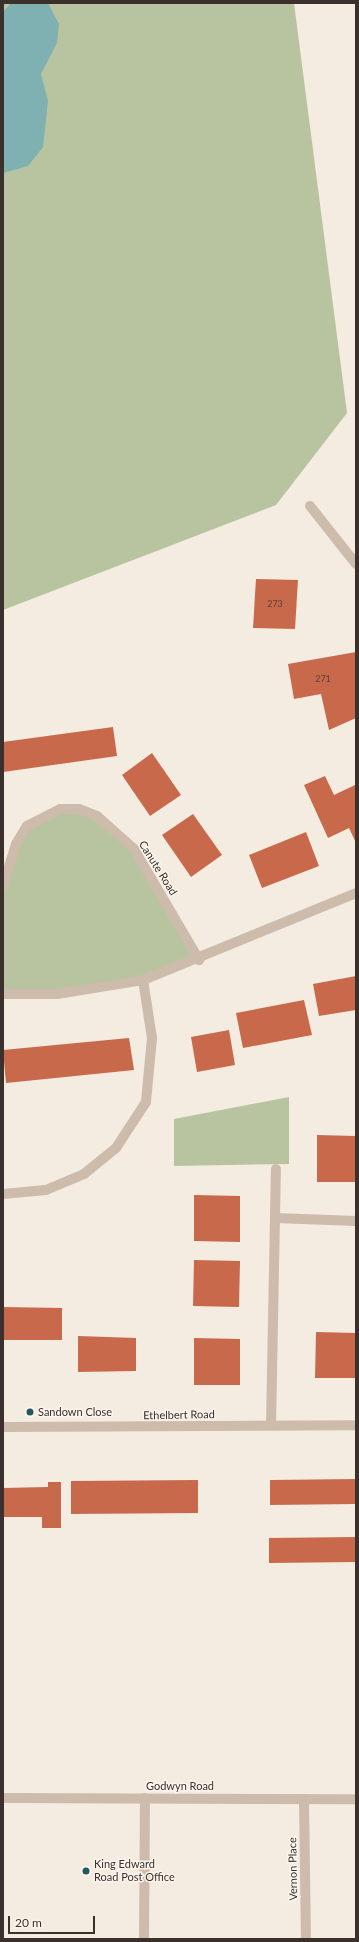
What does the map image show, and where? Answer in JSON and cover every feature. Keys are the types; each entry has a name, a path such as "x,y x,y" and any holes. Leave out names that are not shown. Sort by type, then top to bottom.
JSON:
{"street":[{"path":"310,506 356,564"},
{"name":"Canute Road","path":"3,886 16,844 27,826 60,809 79,809 98,816 134,849 200,960"},
{"path":"3,994 57,994 143,980 200,960 356,893"},
{"path":"3,1194 46,1190 96,1166 128,1134 146,1102 152,1038 143,980"},
{"path":"271,1425 276,1169"},
{"path":"275,1218 356,1221"},
{"name":"Ethelbert Road","path":"3,1427 356,1425"},
{"name":"Godwyn Road","path":"3,1798 356,1799"},
{"path":"144,1939 145,1798"},
{"name":"Vernon Place","path":"304,1799 306,1939"}],"green space":[{"path":"3,3 294,3 347,413 276,505 3,610"},
{"path":"60,809 88,812 134,849 199,960 101,989 3,994 3,886 27,826"},
{"path":"289,1097 289,1164 174,1166 174,1119"}],"water":[{"path":"11,3 48,3 59,24 57,43 41,74 48,101 43,147 28,166 3,173 3,12"}],"building":[{"path":"256,579 298,580 295,629 253,628"},
{"path":"356,652 356,718 329,730 321,694 294,699 288,664"},
{"path":"113,727 117,756 3,772 3,742"},
{"path":"152,753 181,795 150,816 122,775"},
{"path":"325,776 334,795 355,785 356,843 349,828 328,838 304,785"},
{"path":"193,814 222,855 191,877 162,835"},
{"path":"306,832 319,866 262,888 249,855"},
{"path":"356,976 356,1010 319,1016 313,984"},
{"path":"304,1000 312,1035 243,1048 236,1013"},
{"path":"229,1030 235,1065 197,1072 191,1037"},
{"path":"129,1038 134,1070 6,1083 3,1050"},
{"path":"317,1135 356,1136 356,1182 317,1182"},
{"path":"194,1195 240,1196 240,1242 194,1241"},
{"path":"194,1260 240,1261 239,1307 193,1306"},
{"path":"3,1307 62,1308 62,1340 3,1340"},
{"path":"316,1332 356,1333 356,1378 315,1378"},
{"path":"78,1336 136,1338 136,1371 78,1372"},
{"path":"194,1338 240,1339 240,1385 194,1385"},
{"path":"356,1479 356,1504 270,1505 270,1480"},
{"path":"198,1480 198,1513 71,1514 71,1481"},
{"path":"48,1482 61,1482 61,1528 42,1528 42,1517 3,1517 3,1488 48,1487"},
{"path":"356,1537 356,1562 269,1563 269,1538"}],"place":[{"name":"Sandown Close","path":"30,1412"},
{"name":"King Edward Road Post Office","path":"86,1871"}]}
